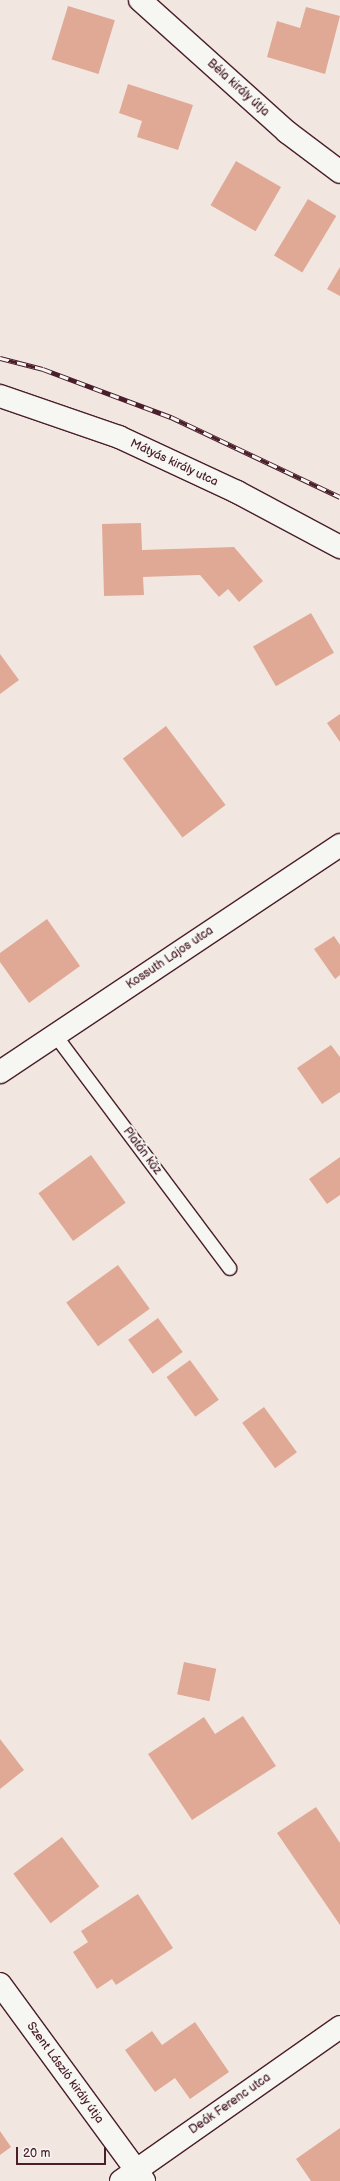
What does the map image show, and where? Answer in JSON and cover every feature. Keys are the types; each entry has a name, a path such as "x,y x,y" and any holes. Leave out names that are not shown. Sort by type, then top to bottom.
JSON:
{"street":[{"name":"Béla király útja","path":"140,0 287,132 340,172"},
{"name":"Mátyás király utca","path":"0,396 119,437 238,492 340,547"},
{"name":"Kossuth Lajos utca","path":"0,1072 340,845"},
{"name":"Szent László király útja","path":"0,1984 134,2177"},
{"name":"Deák Ferenc utca","path":"134,2177 340,2027"}],"lane":[{"name":"Platán köz","path":"55,1035 229,1268"}],"building":[{"path":"68,6 115,20 98,74 52,60"},
{"path":"306,7 340,16 325,74 267,57 277,21 300,28"},
{"path":"128,84 193,105 178,150 137,137 142,121 119,113"},
{"path":"236,161 281,187 256,231 210,205"},
{"path":"308,199 336,216 302,273 274,256"},
{"path":"340,267 340,296 327,289"},
{"path":"141,523 142,550 234,547 263,581 239,602 228,589 219,597 200,575 143,577 144,595 104,596 102,524"},
{"path":"311,613 334,653 276,686 253,646"},
{"path":"0,654 19,680 0,694"},
{"path":"340,714 340,742 327,723"},
{"path":"166,726 226,805 182,838 123,758"},
{"path":"47,919 80,966 29,1003 0,962 0,953"},
{"path":"334,936 340,945 340,975 335,979 314,949"},
{"path":"331,1045 340,1057 340,1092 322,1104 297,1068"},
{"path":"91,1155 126,1203 73,1241 38,1193"},
{"path":"340,1157 340,1195 327,1204 309,1179"},
{"path":"118,1265 150,1309 98,1346 66,1303"},
{"path":"158,1318 183,1352 153,1374 128,1340"},
{"path":"190,1360 219,1400 195,1417 167,1377"},
{"path":"264,1407 297,1452 275,1468 242,1423"},
{"path":"184,1662 216,1669 209,1701 177,1694"},
{"path":"243,1716 276,1766 192,1820 148,1754 204,1717 215,1734"},
{"path":"0,1739 24,1770 0,1789"},
{"path":"316,1807 340,1843 340,1925 277,1833"},
{"path":"62,1837 99,1887 51,1923 13,1874"},
{"path":"138,1894 173,1948 116,1985 112,1979 97,1989 73,1952 88,1942 81,1931"},
{"path":"195,2022 229,2072 190,2099 175,2078 155,2092 125,2050 152,2031 162,2045"},
{"path":"340,2128 340,2181 311,2181 296,2159"},
{"path":"0,2131 11,2147 0,2155"}],"railway":[{"path":"0,358 43,369 171,417 340,497"}]}
